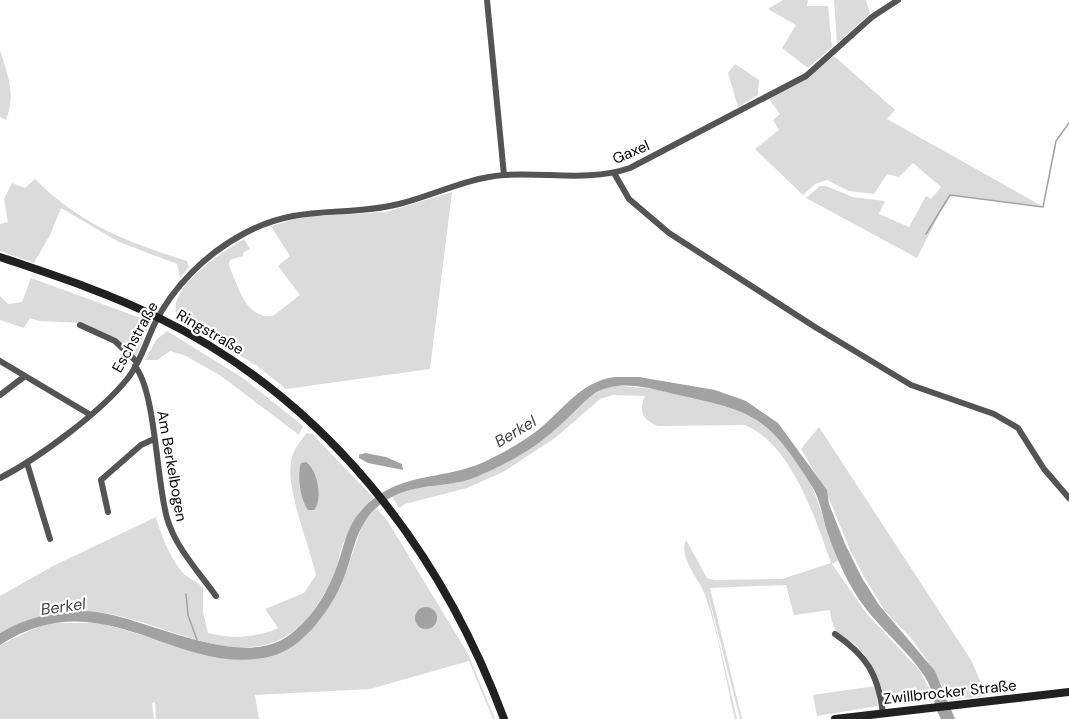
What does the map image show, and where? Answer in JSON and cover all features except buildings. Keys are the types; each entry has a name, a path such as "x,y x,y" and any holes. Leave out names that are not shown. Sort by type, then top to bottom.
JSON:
{"main road":[{"name":"Ringstraße","path":"0,257 79,283 158,318 232,359 276,392 320,430 372,486 425,558 470,638 503,717"},
{"name":"Zwillbrocker Straße","path":"835,719 1069,692"}],"street":[{"path":"488,0 504,175"},
{"name":"Gaxel","path":"504,175 614,173 646,160 806,76 872,17 898,0"},
{"path":"614,173 629,199 669,233 805,321 911,385 994,414 1018,428 1044,469 1069,498"},
{"name":"Eschstraße","path":"0,478 27,463 89,414 127,380 158,318 184,281 199,266 233,240 258,227 290,215 399,205 458,184 504,175"},
{"path":"80,325 115,341 136,364"},
{"path":"0,361 89,414"},
{"name":"Am Berkelbogen","path":"136,364 144,379 170,528 216,596"},
{"path":"0,395 25,376"},
{"path":"108,512 101,480 141,445 154,439"},
{"path":"27,463 50,539"},
{"path":"835,634 857,649 869,664 883,713"}],"shaded area":[{"path":"783,0 808,0 807,6 828,6 832,47 808,68 782,48 796,25 768,9"},
{"path":"834,0 866,0 870,14 837,43"},
{"path":"0,50 11,93 6,120 0,117"},
{"path":"834,56 895,110 887,119 1042,206 949,195 917,258 806,198 820,186 826,186 853,197 885,201 879,214 909,227 926,196 931,199 941,187 913,163 899,177 887,174 874,194 849,191 827,180 815,184 803,195 755,149 779,130 773,120 780,114 769,99 799,83"},
{"path":"735,64 759,80 758,95 738,107 728,73"},
{"path":"35,179 70,209 88,220 124,239 187,261 189,267 180,278 177,264 119,242 61,208 50,235 34,263 0,251 0,224 8,222 4,199 12,183 25,188"},
{"path":"452,192 430,369 286,389 256,365 179,320 176,309 178,297 186,285 210,262 244,239 250,249 243,253 243,256 230,260 229,265 239,291 249,307 264,316 273,316 300,295 278,266 290,256 271,226 301,217 386,212"},
{"path":"31,278 146,320 147,328 136,357 82,323 39,321 30,318 24,328 0,320 0,296 8,304 22,302"},
{"path":"167,331 243,378 303,426 299,435 221,376 186,356 170,351 157,360 145,360 156,340"},
{"path":"615,377 639,377 715,390 746,401 778,423 827,490 829,504 862,578 879,605 935,671 955,719 941,719 925,677 855,593 833,547 813,488 784,445 771,431 743,413 724,406 634,386 614,386 595,393 544,439 520,455 477,477 405,491 385,501 375,509 362,526 340,587 321,619 303,638 283,652 272,656 237,660 204,655 107,625 73,621 38,627 0,645 0,633 11,627 34,618 71,611 118,616 217,645 242,648 265,646 285,638 309,617 322,598 339,562 351,525 361,511 376,497 407,482 475,466 492,458 533,434 582,390 592,384"},
{"path":"612,385 654,389 719,403 755,417 772,430 792,453 813,489 839,560 832,564 867,614 920,671 933,697 888,704 883,702 871,664 857,647 834,627 830,610 794,615 786,585 710,588 742,719 740,719 706,586 737,719 735,719 710,610 702,588 687,561 684,547 686,540 707,578 714,580 782,579 831,563 809,505 789,466 762,435 745,425 658,426 645,418 643,414 642,406 645,396 613,395 600,399 555,438 503,472 467,488 405,504 399,508 392,496 417,488 469,479 502,465 541,441 583,403"},
{"path":"819,427 971,660 987,696 950,700 927,660 910,637 885,611 851,552 825,489 801,449"},
{"path":"307,433 312,434 374,498 343,544 336,570 318,603 305,621 281,639 256,647 229,647 119,616 92,612 57,614 33,619 0,633 0,596 53,566 156,517 164,541 178,566 203,588 203,612 208,633 243,636 261,634 278,628 265,609 304,593 316,575 295,502 290,473 293,453"},
{"path":"365,453 386,457 402,464 403,470 368,463 359,458 359,455"},
{"path":"306,462 314,471 318,485 319,493 314,510 308,510 300,487 301,463"},
{"path":"376,508 387,520 468,654 495,719 493,719 469,661 370,689 255,695 259,719 156,719 155,702 152,703 154,719 0,719 0,645 40,626 57,623 101,623 220,658 249,659 315,625 341,586 363,523"},
{"path":"426,607 434,610 437,618 434,626 426,629 418,626 415,618 418,610"},
{"path":"875,686 878,706 817,716 813,695"}],"waterway":[{"path":"926,234 950,195 1043,207 1056,141 1069,123"},
{"path":"186,594 188,615 197,640"}],"water label":[{"name":"Berkel","path":"515,431"},
{"name":"Berkel","path":"63,606"}]}
